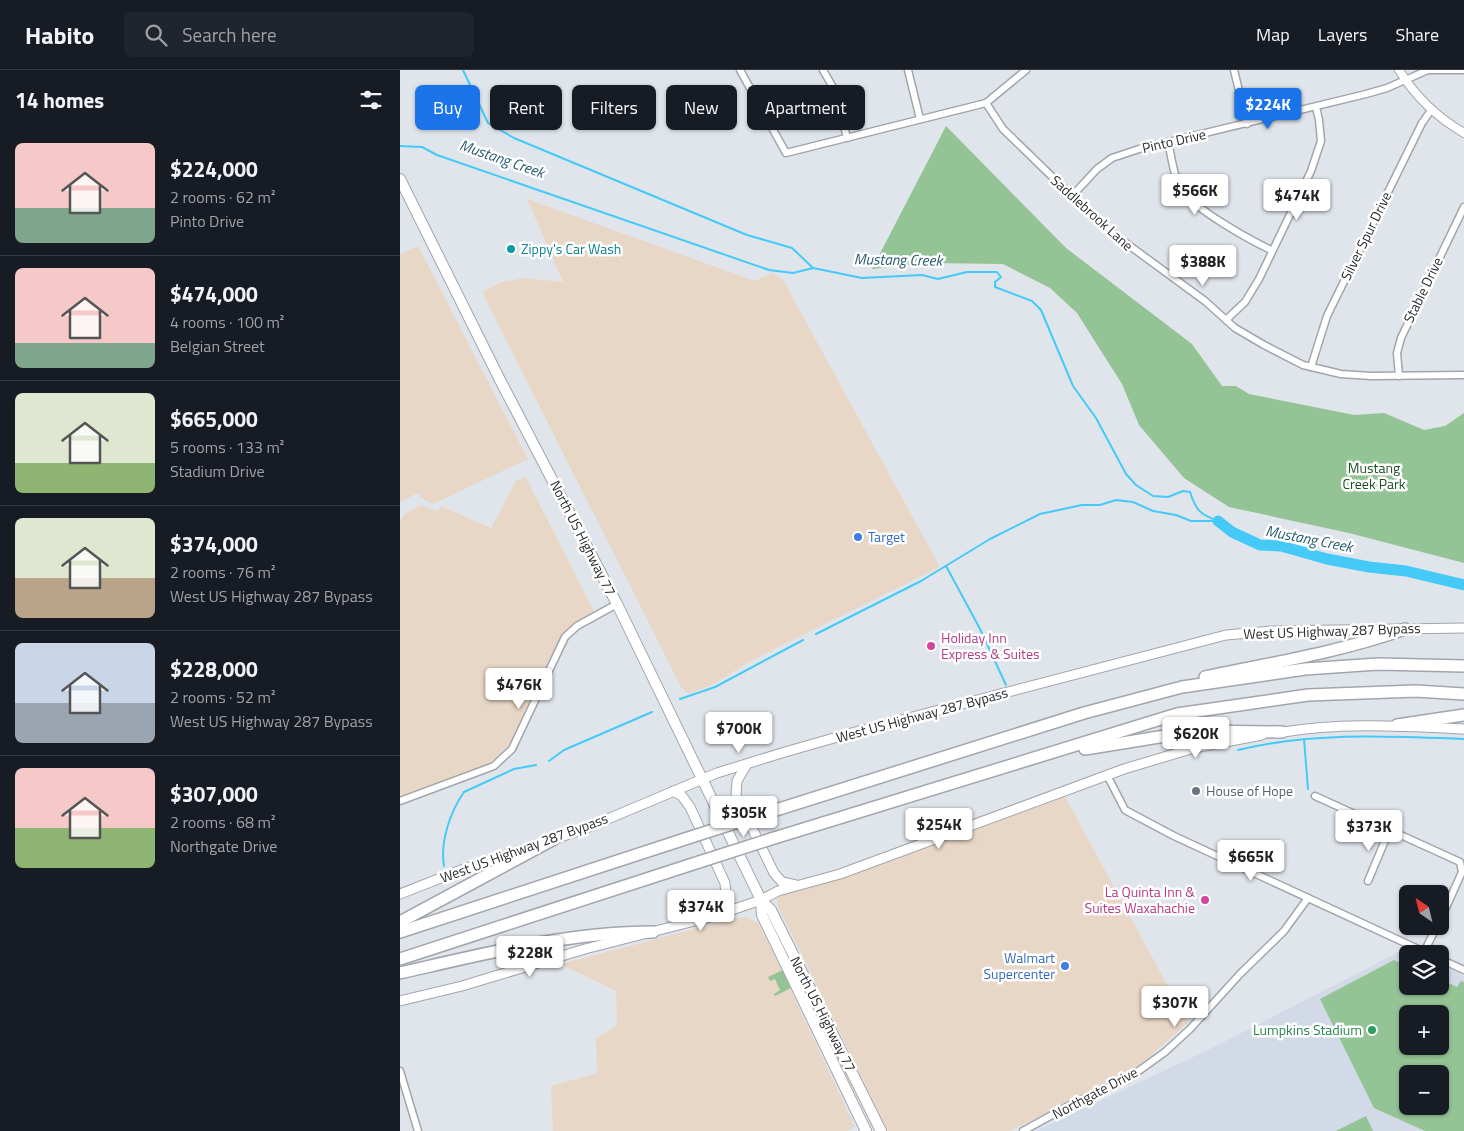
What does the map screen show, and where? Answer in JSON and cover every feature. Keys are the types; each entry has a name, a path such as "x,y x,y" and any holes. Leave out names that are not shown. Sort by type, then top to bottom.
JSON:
{"highway":[{"path":"1168,691 1177,684 1197,678 1342,648 1405,629"},
{"path":"400,932 688,838 1084,713 1168,691 1305,669 1378,664 1464,666"},
{"path":"400,958 699,862 1177,714 1308,694 1416,691 1464,694"},
{"path":"1397,725 1464,715"},
{"path":"1043,755 1196,732 1282,732"},
{"path":"400,922 554,839"},
{"path":"400,973 546,942 628,932 653,932"}],"main road":[{"name":"North US Highway 77","path":"400,179 500,380 617,604 761,900 771,910 881,1131"},
{"name":"West US Highway 287 Bypass","path":"400,894 462,870 554,839 673,791 747,764 855,732 1226,636 1258,632 1464,628"},
{"path":"400,1001 462,986 585,949 714,916 761,900 798,884 840,874 1107,775 1194,748 1282,732 1334,727 1397,725 1464,729"},
{"path":"747,764 737,781 736,795 778,878 786,884 798,884"},
{"path":"673,791 682,796 690,807 725,883 726,896 714,916"},
{"name":"North US Highway 77","path":"761,900 762,915 866,1131"},
{"path":"844,1084 856,1080"}],"street":[{"path":"740,70 786,153 986,103 1023,71"},
{"path":"823,70 835,91 847,138"},
{"path":"908,70 920,119"},
{"path":"1234,70 1248,124"},
{"path":"1400,70 1405,79 1432,109 1449,124 1464,133"},
{"name":"Pinto Drive","path":"1072,196 1097,169 1112,158 1168,142 1248,124 1387,88 1428,70 1464,70"},
{"name":"Saddlebrook Lane","path":"986,103 1003,129 1123,243 1204,301 1226,320 1264,345 1311,367 1355,376 1464,375"},
{"path":"1226,320 1244,302 1259,279 1311,170 1321,141 1316,107"},
{"name":"Silver Spur Drive","path":"1311,367 1327,316 1422,122 1432,109"},
{"path":"1168,142 1176,176 1183,191 1238,232 1272,250"},
{"name":"Stable Drive","path":"1399,376 1397,353 1403,332 1464,207"},
{"path":"400,801 494,766 512,749 565,637 577,626 617,604"},
{"path":"1107,775 1125,810 1174,836 1409,945"},
{"path":"1315,796 1460,862 1462,872 1449,901"},
{"path":"1368,880 1389,831"},
{"name":"Northgate Drive","path":"1023,1131 1072,1104 1126,1080 1165,1052 1190,1029 1240,974 1284,931 1308,898"},
{"path":"1449,963 1464,970"},
{"path":"400,1071 418,1131"}],"shaded area":[{"path":"527,199 755,281 772,273 783,280 940,567 749,662 714,684 688,694 681,687 482,292 502,282 524,278 563,282"},
{"path":"418,246 528,459 433,504 421,498 418,493 400,502 400,254"},
{"path":"525,476 598,619 568,638 523,732 524,736 508,745 491,764 400,798 400,521 404,514 421,505 438,511 441,506 491,528 516,481"},
{"path":"1064,795 1188,1023 1143,1062 1121,1076 1010,1131 888,1131 777,904 778,897"},
{"path":"746,917 758,923 766,938 855,1127 847,1131 553,1131 551,1086 597,1073 596,1039 617,1025 616,991 561,964"},
{"path":"1399,952 1399,995 1449,995 1449,969 1464,976 1464,1131 1036,1131 1206,1051"}],"green space":[{"name":"Mustang Creek Park","path":"946,126 1066,248 1192,344 1222,386 1236,386 1249,394 1354,415 1384,413 1424,430 1445,426 1464,413 1464,563 1349,533 1229,507 1184,478 1139,425 1122,384 1077,313 1050,288 1003,264 930,263 872,269"},
{"name":"Lumpkins Stadium","path":"1394,960 1399,962 1399,995 1449,995 1449,983 1457,987 1461,981 1464,982 1464,1131 1425,1131 1374,1108 1320,999"},
{"path":"783,970 787,972 792,982 791,988 775,996 774,994 780,990 775,979 770,981 768,977"},
{"path":"1366,1116 1373,1131 1336,1131"}],"waterway":[{"path":"463,70 488,123 514,138 747,235 792,248 812,267"},
{"name":"Mustang Creek","path":"400,146 422,147 437,155 769,270 793,273 813,268 862,278 922,275 938,279 967,272 997,272 1001,277 995,282 995,287 1032,301 1041,310 1073,386 1096,418 1126,474 1136,485 1153,496 1168,497 1183,491 1190,492 1199,511 1218,521"},
{"path":"816,634 921,581 990,539 1040,514 1082,505 1100,505 1116,500 1133,502 1153,511 1176,515 1191,521 1216,521"},
{"name":"Mustang Creek","path":"1218,521 1232,532 1260,545 1281,546 1327,559 1369,567 1406,571 1464,585"},
{"path":"946,566 979,627 1006,685"},
{"path":"680,699 715,687 803,640"},
{"path":"549,761 564,750 652,712"},
{"path":"1238,750 1266,744 1322,738 1378,736 1464,739"},
{"path":"1304,739 1308,789"},
{"path":"444,866 443,847 447,828 454,809 464,792 514,769 536,765"}],"place":[{"name":"Zippy's Car Wash","path":"511,249"},
{"name":"Target","path":"858,537"},
{"name":"Holiday Inn Express & Suites","path":"931,646"},
{"name":"House of Hope","path":"1196,791"},
{"name":"La Quinta Inn & Suites Waxahachie","path":"1205,900"},
{"name":"Walmart Supercenter","path":"1065,966"},
{"name":"Lumpkins Stadium","path":"1372,1030"}]}
